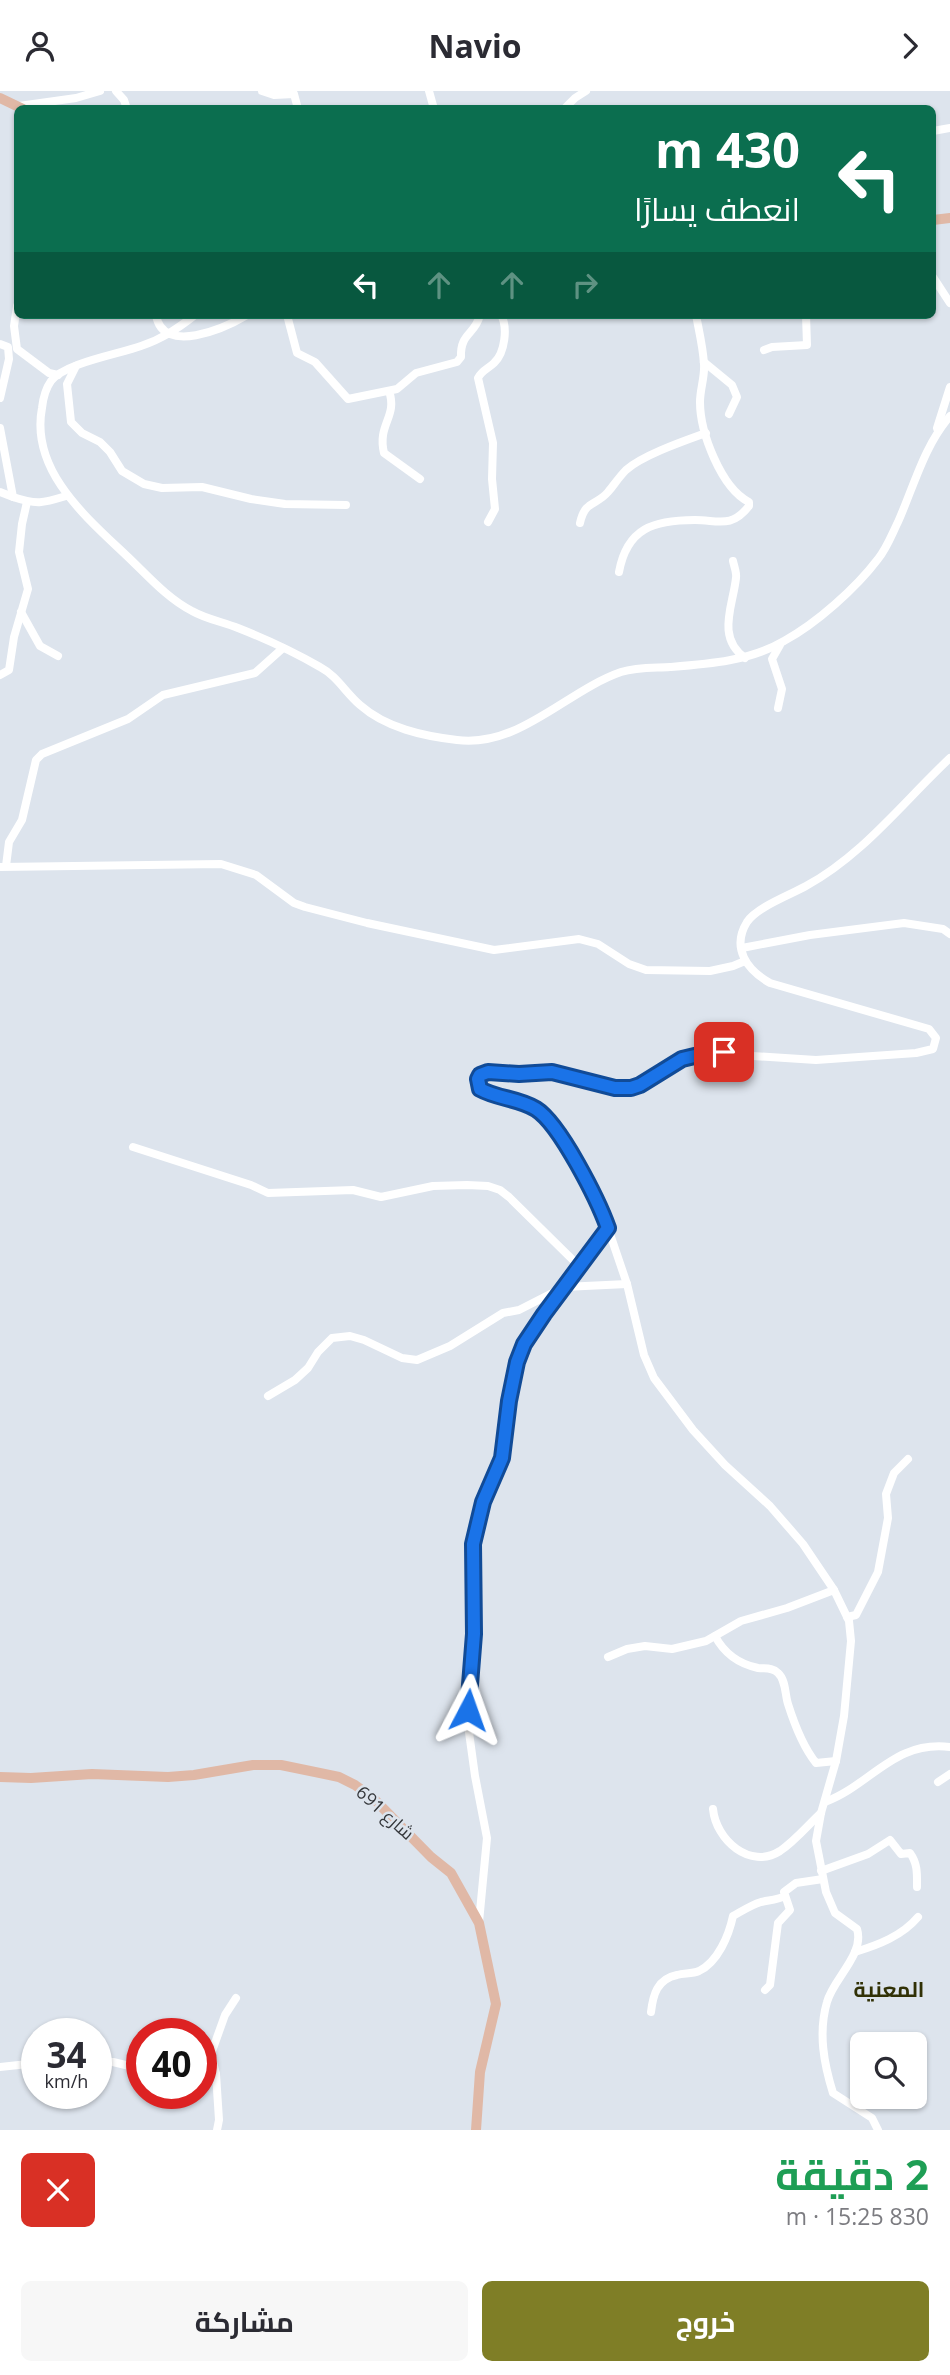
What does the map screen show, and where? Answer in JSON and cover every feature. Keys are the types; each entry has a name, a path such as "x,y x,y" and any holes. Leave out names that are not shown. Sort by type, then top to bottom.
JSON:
{"main road":[{"name":"شارع 691","path":"0,1777 168,1777 253,1765 281,1765 339,1777 373,1798 431,1857 451,1873 479,1923 496,2004 480,2072 476,2130"}],"street":[{"path":"33,105 100,91"},
{"path":"262,91 274,95 293,92"},
{"path":"568,105 586,91"},
{"path":"936,282 950,303"},
{"path":"15,319 18,349 49,373 58,375"},
{"path":"158,319 161,328 170,334 195,336 213,332 239,319"},
{"path":"190,319 170,334 141,347 76,366 58,375 51,382 45,395 40,431 43,449 66,496 153,582 191,611 251,633 334,676 359,704 375,716 414,733 473,742 517,728 606,678 622,672 745,658 782,643 802,630 845,593 878,559 899,520 935,433 950,387"},
{"path":"288,319 297,352 315,362 344,397 352,400 397,389 416,373 457,362 461,357 461,344 479,319"},
{"path":"488,521 495,509 493,443 478,378 483,369 496,361 501,349 505,330 502,319"},
{"path":"619,572 625,551 638,531 662,523 695,520 720,524 744,512 749,506 749,502 739,495 716,462 706,433 700,407 704,362 697,319"},
{"path":"764,350 807,345 806,319"},
{"path":"0,344 8,347 9,359 0,398"},
{"path":"704,362 732,385 737,397 729,414"},
{"path":"76,366 67,384 71,422 82,433 100,442 122,471 145,484 162,488 202,487 285,505 346,505"},
{"path":"389,390 393,407 382,433 384,453 420,479"},
{"path":"935,433 950,416"},
{"path":"0,428 13,497"},
{"path":"580,523 583,510 606,494 627,469 640,460 706,433"},
{"path":"0,492 41,504 66,496"},
{"path":"0,675 7,673 10,667 14,637 29,585 19,552 27,502"},
{"path":"733,561 736,577 730,603 730,639 735,651 745,658"},
{"path":"20,612 40,646 58,656"},
{"path":"778,708 782,689 772,659 782,643"},
{"path":"283,648 255,673 163,695 128,719 42,754 36,760 22,820 9,842 3,867 221,864 256,875 294,903 305,907 494,950 579,939 598,944 629,964 646,970 710,971 733,967 745,961"},
{"path":"878,2130 872,2118 833,2093 823,2059 827,1999 855,1952 859,1931 835,1913 822,1875 816,1841 844,1716 850,1641 847,1617 816,1560 783,1521 725,1465 672,1404 648,1367 627,1284 608,1228 590,1187 549,1119 528,1105 480,1089 478,1081 480,1075 488,1072 552,1072 624,1089 640,1085 682,1059 707,1053 836,1060 928,1052 936,1044 936,1038 929,1029 770,983 750,970 742,948 743,931 753,914 842,864 950,758"},
{"path":"742,948 810,935 904,923 943,929 950,934"},
{"path":"133,1147 268,1193 353,1190 381,1197 433,1186 488,1187 500,1190 580,1267"},
{"path":"479,1923 487,1838 468,1725 474,1634 473,1544 483,1502 502,1458 509,1401 517,1362 524,1344 608,1228"},
{"path":"268,1396 295,1380 332,1338 350,1336 402,1358 417,1360 450,1346 503,1313 519,1310 564,1287 627,1284"},
{"path":"847,1617 856,1615 878,1572 888,1518 886,1494 894,1473 908,1458"},
{"path":"608,1657 627,1649 645,1646 672,1649 715,1636 741,1621 788,1608 834,1590"},
{"path":"715,1636 730,1656 750,1665 778,1672 788,1705 810,1756 817,1763 836,1761"},
{"path":"825,1802 844,1794 901,1754 925,1747 950,1747"},
{"path":"938,1782 950,1774"},
{"path":"713,1809 714,1817 727,1842 741,1852 764,1857 779,1852 821,1813"},
{"path":"765,1990 770,1985 778,1923 790,1910 784,1892 796,1883 822,1875 868,1854 890,1840 901,1854 909,1853 913,1858 918,1870 917,1887"},
{"path":"651,2012 657,1988 667,1978 700,1971 713,1960 727,1935 733,1916 752,1905 775,1901 785,1896"},
{"path":"855,1952 909,1928 918,1917"},
{"path":"217,2037 225,2015 236,1998"},
{"path":"0,2067 21,2065"},
{"path":"217,2109 217,2130"}],"district":[{"name":"المعنية","path":"889,1990"}],"route":[{"path":"468,1710 474,1634 473,1544 483,1502 502,1458 517,1362 524,1344 544,1314 608,1228 590,1187 549,1119 528,1105 480,1089 478,1079 480,1075 488,1072 552,1072 615,1088 631,1088 682,1059 724,1052"}]}
